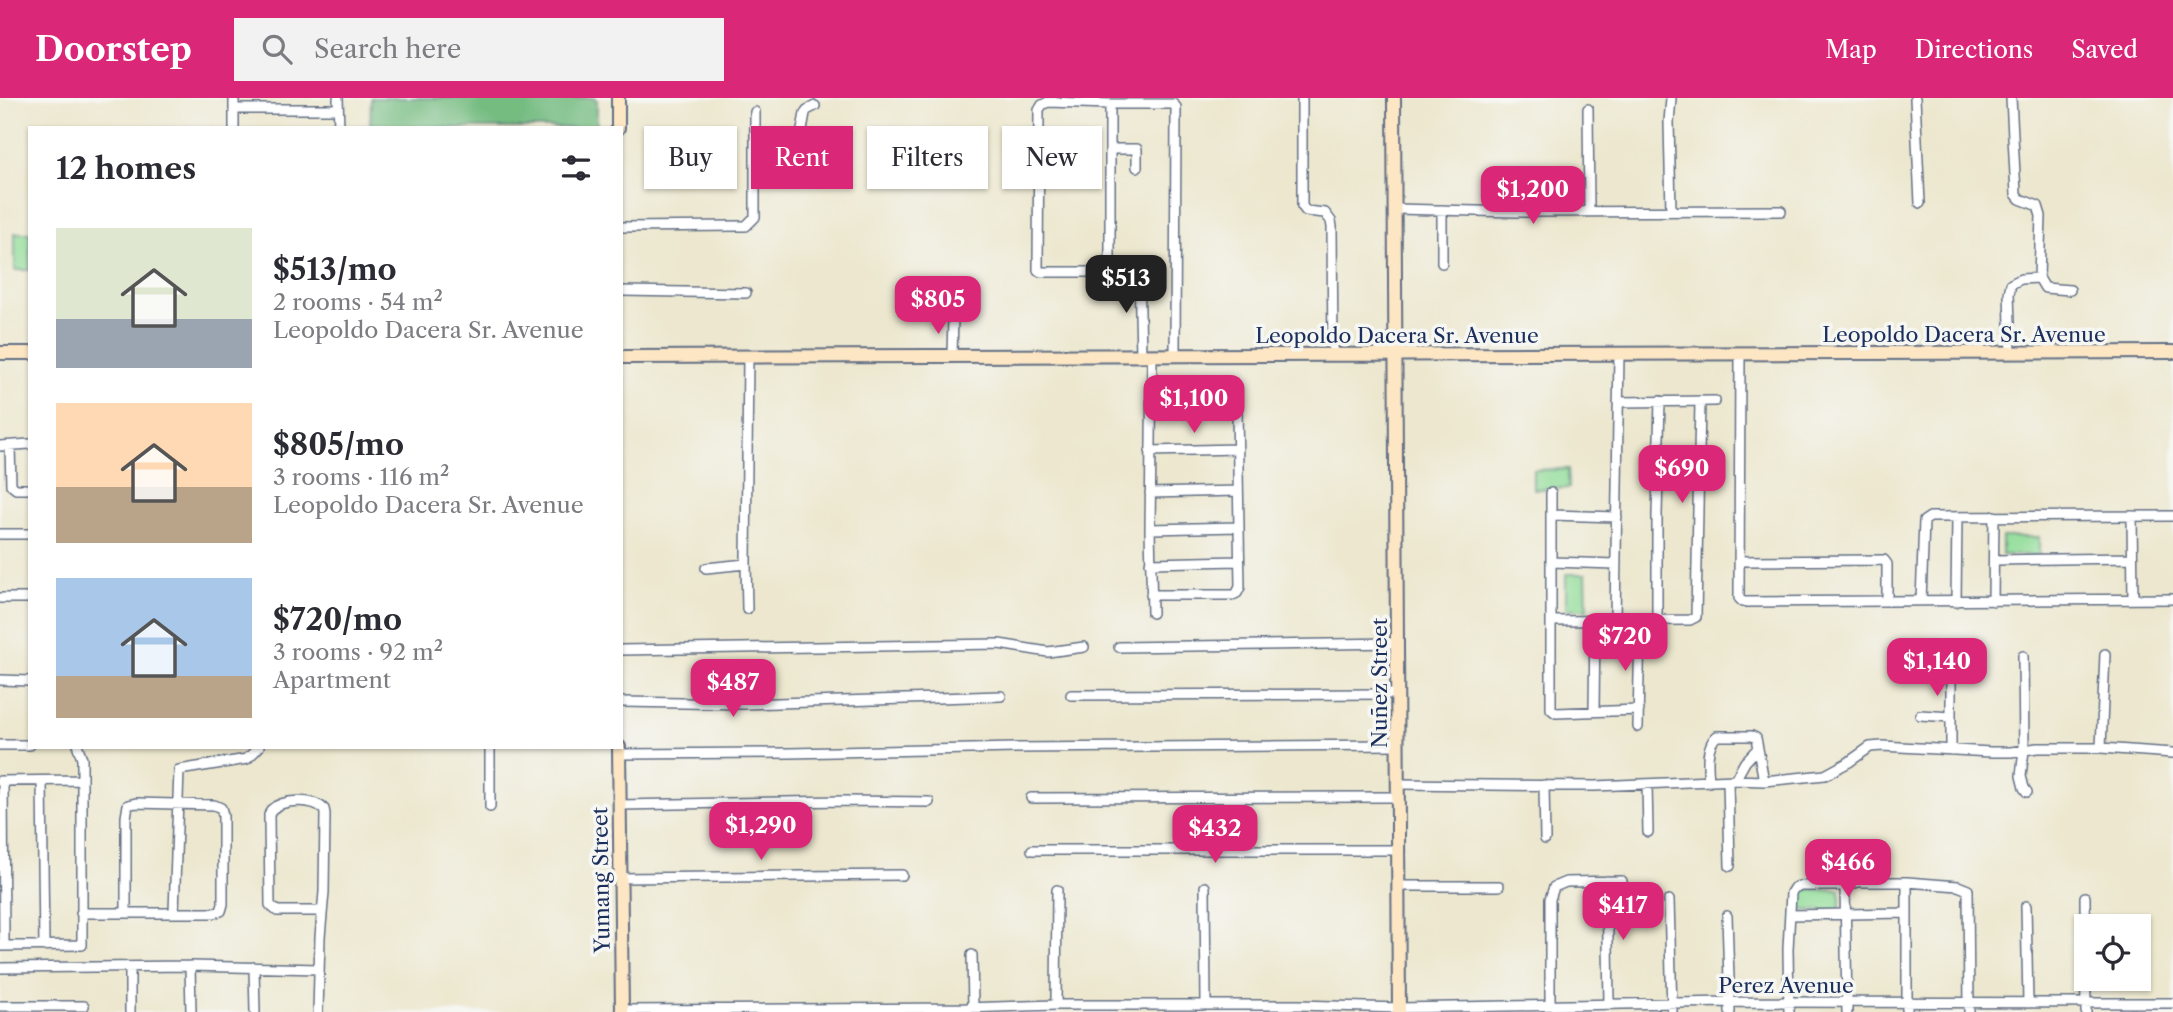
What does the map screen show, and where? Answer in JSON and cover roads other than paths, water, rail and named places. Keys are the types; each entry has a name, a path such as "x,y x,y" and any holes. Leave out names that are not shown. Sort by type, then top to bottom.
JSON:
{"main road":[{"path":"618,98 618,126"},
{"name":"Nuñez Street","path":"1394,98 1399,1010"},
{"name":"Leopoldo Dacera Sr. Avenue","path":"623,357 2173,352"},
{"path":"0,353 28,353"},
{"name":"Yumang Street","path":"619,751 622,1011"}],"street":[{"path":"234,98 234,126"},
{"path":"338,98 339,126"},
{"path":"1303,98 1302,206 1306,211 1325,214 1332,227 1333,355"},
{"path":"1671,98 1671,211"},
{"path":"1915,98 1920,203"},
{"path":"2011,98 2015,194 2038,206 2040,210 2039,278 2045,288 2070,290"},
{"path":"1152,613 1152,404 1139,272 1038,270 1039,110 1044,103 1173,104 1177,107 1175,355"},
{"path":"1110,104 1110,272"},
{"path":"804,126 805,113 815,106"},
{"path":"234,109 338,108"},
{"path":"1588,109 1589,210"},
{"path":"755,112 755,126"},
{"path":"1110,149 1137,149 1137,166"},
{"path":"623,227 746,226 755,217 755,189"},
{"path":"1396,209 1516,212 1782,211"},
{"path":"1442,210 1442,263"},
{"path":"2011,353 2011,284 2021,279 2039,278"},
{"path":"623,291 746,293"},
{"path":"952,356 953,316"},
{"path":"1615,621 1619,354"},
{"path":"1740,354 1738,598 1743,602 2173,599"},
{"path":"747,609 748,357"},
{"path":"1657,620 1660,401"},
{"path":"1552,621 1692,620 1697,615 1700,401"},
{"path":"1618,402 1715,401"},
{"path":"1151,595 1233,595 1240,587 1238,414 1230,405 1152,404"},
{"path":"28,444 5,446 11,485 16,489 28,489"},
{"path":"1150,451 1238,449"},
{"path":"1150,492 1238,491"},
{"path":"1551,493 1551,709 1556,713 1639,710"},
{"path":"1551,515 1617,517"},
{"path":"1993,601 1994,516"},
{"path":"2132,516 2133,599"},
{"path":"1922,601 1924,521 1930,517 2173,516"},
{"path":"1956,602 1957,517"},
{"path":"1150,529 1239,527"},
{"path":"0,534 28,534"},
{"path":"1994,561 2132,558"},
{"path":"1738,561 1884,560 1887,564 1887,601"},
{"path":"1150,563 1239,561"},
{"path":"1551,562 1616,564"},
{"path":"706,568 746,564"},
{"path":"0,598 28,598"},
{"path":"1638,727 1640,620"},
{"path":"1594,710 1595,621"},
{"path":"1119,646 1398,643"},
{"path":"623,650 999,644 1048,652 1084,647"},
{"path":"1951,647 1951,750"},
{"path":"2101,748 2105,654"},
{"path":"2023,656 2024,750 2021,776 2027,792"},
{"path":"0,680 28,681"},
{"path":"1072,695 1398,694"},
{"path":"623,702 743,704 1000,696"},
{"path":"1920,715 1951,717"},
{"path":"1709,782 1709,750 1715,737 1752,736 1757,740 1764,781"},
{"path":"0,745 28,745"},
{"path":"619,751 790,753 1398,745"},
{"path":"1031,798 1764,781 1825,775 1870,747 1882,746 2006,753 2101,748 2173,753"},
{"path":"1730,866 1731,781 1758,748"},
{"path":"79,749 82,760 82,780 81,913 82,945 2,946 1,781 82,780"},
{"path":"174,912 179,770 247,759 257,749"},
{"path":"490,807 491,749"},
{"path":"42,781 44,946"},
{"path":"1647,784 1648,832"},
{"path":"1544,785 1545,839"},
{"path":"619,805 929,802"},
{"path":"81,913 221,911 221,808 214,805 131,803 127,808 126,912"},
{"path":"318,1012 324,892 324,809 313,804 280,804 271,810 270,815 270,905 277,911 322,911"},
{"path":"1032,850 1399,850"},
{"path":"620,878 902,875"},
{"path":"1550,1005 1551,893 1555,887 1566,881 1622,881"},
{"path":"1607,881 1609,1003"},
{"path":"1789,1007 1791,893 1796,887 1844,887 1858,882 1907,882 1964,887 1969,893 1969,1007"},
{"path":"1907,882 1908,1007"},
{"path":"1399,886 1499,886"},
{"path":"1205,887 1210,1007"},
{"path":"1844,887 1847,1007"},
{"path":"1056,1005 1057,890"},
{"path":"2085,897 2086,1007"},
{"path":"1669,900 1672,1007"},
{"path":"2026,906 2028,1003"},
{"path":"1790,915 1906,913"},
{"path":"1727,916 1730,1007"},
{"path":"968,1009 972,955"},
{"path":"0,968 190,966 319,969"},
{"path":"190,966 191,1012"},
{"path":"254,967 255,1012"},
{"path":"130,968 130,1012"},
{"name":"Perez Avenue","path":"622,1011 968,1009 1056,1005 1399,1010 1550,1005 1585,1008 1609,1003 1672,1007 1969,1007 2028,1003 2086,1007 2173,1003"},
{"path":"0,1006 84,1006"}]}
